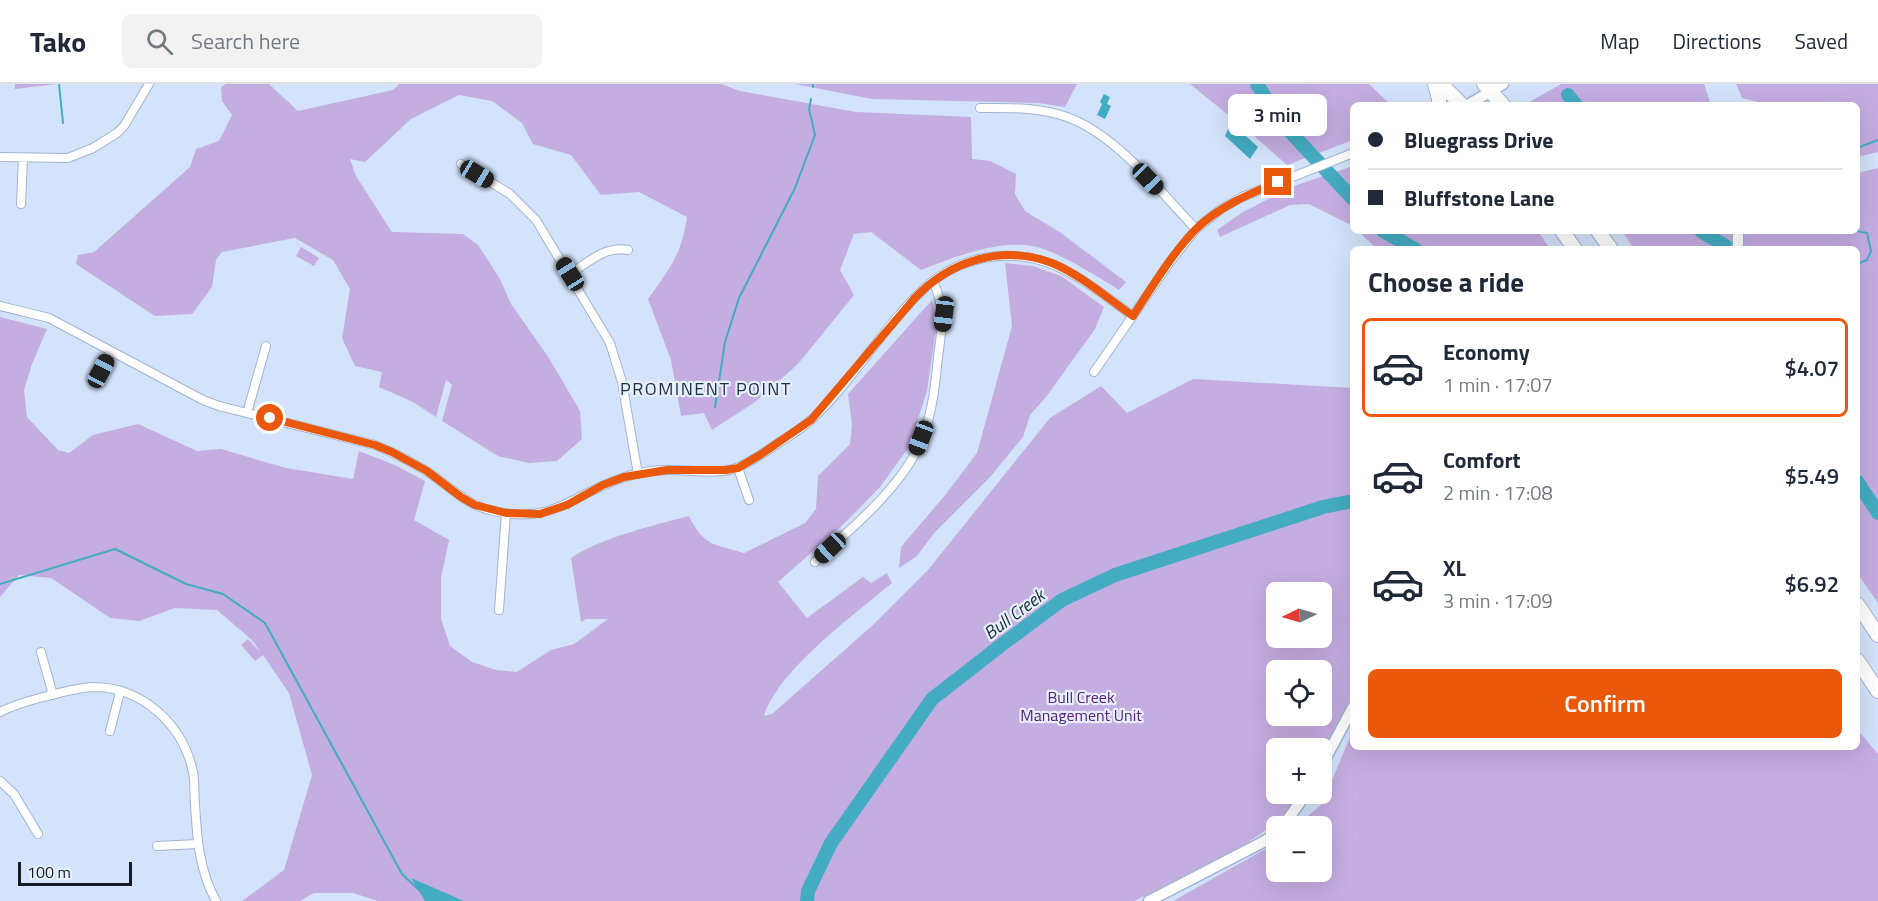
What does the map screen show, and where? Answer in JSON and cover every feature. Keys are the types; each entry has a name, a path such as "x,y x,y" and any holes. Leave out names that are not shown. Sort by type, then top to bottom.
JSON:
{"highway":[{"path":"1435,84 1439,102"},
{"path":"1441,84 1459,102"},
{"path":"1493,86 1501,102"},
{"path":"1860,608 1878,635"},
{"path":"1860,664 1878,690"}],"main road":[{"path":"1472,102 1493,86"},
{"path":"1332,746 1350,713"},
{"path":"1149,901 1266,840"}],"street":[{"path":"0,157 68,159 107,141 124,126 149,84"},
{"path":"980,108 1033,110 1067,117 1088,127 1120,150 1196,229"},
{"path":"1094,372 1170,262 1196,229 1221,209 1242,197 1350,154"},
{"path":"21,204 23,158"},
{"path":"461,164 510,194 536,220 610,344 617,362 638,474"},
{"path":"570,274 608,250 617,248 628,250"},
{"path":"0,306 49,318 219,406 375,445 392,452 427,471 475,505 506,513 540,514 553,511 603,485 638,474 667,470 714,471 738,468 760,455 811,420 914,299 933,281 961,265 1005,255 1022,256 1052,263 1078,277 1133,316"},
{"path":"815,561 873,507 896,482 915,453 927,423 934,392 944,314 940,296 933,281"},
{"path":"247,412 266,346"},
{"path":"95,382 111,352"},
{"path":"738,468 749,500"},
{"path":"499,610 506,513"},
{"path":"41,652 53,694"},
{"path":"0,712 14,705 53,694 93,687 120,692 157,710 177,731 188,752 193,774 198,844 206,881 216,901"},
{"path":"110,731 120,692"},
{"path":"0,781 14,794 38,834"},
{"path":"157,846 198,844"}],"green space":[{"path":"15,84 57,84 15,89"},
{"path":"226,84 269,84 298,111 393,90 399,84 721,84 740,91 856,112 971,117 972,159 990,161 1016,174 1015,194 1025,211 1061,233 1126,282 1119,290 1056,254 1032,246 1016,245 983,249 921,270 871,232 854,234 840,270 854,295 798,364 755,402 712,430 704,413 681,416 671,360 648,299 678,252 687,217 639,192 601,195 571,155 533,144 522,123 492,101 459,95 411,119 365,162 350,159 356,176 392,232 463,234 478,245 500,279 511,304 549,358 580,411 582,439 557,461 529,463 498,456 442,421 452,385 446,380 436,417 413,402 379,387 382,372 355,366 342,338 350,289 333,260 295,238 222,252 216,260 212,287 192,314 155,316 76,264 78,255 94,252 190,167 196,149 219,141 232,115 222,101 221,87"},
{"path":"795,84 1077,84 1065,107 1038,103 872,99"},
{"path":"1190,84 1369,84 1388,102 1350,102 1350,141 1287,165"},
{"path":"1561,84 1704,84 1710,102 1530,102"},
{"path":"1736,84 1878,84 1878,152 1860,156 1860,102 1758,102 1742,98"},
{"path":"1350,167 1350,224 1309,204 1290,205 1220,237 1217,230 1243,212 1294,186"},
{"path":"1878,168 1878,603 1860,577 1860,246 1632,246 1624,234 1860,234 1860,172"},
{"path":"1361,234 1540,234 1548,246 1374,246"},
{"path":"301,247 319,258 314,266 296,256"},
{"path":"1005,263 1033,266 1061,276 1104,307 1095,329 1046,397 1030,415 1023,437 991,476 935,532 917,556 899,568 901,547 977,453 1012,326"},
{"name":"Bull Creek Management Unit","path":"932,300 937,323 927,391 909,447 880,487 847,521 778,582 807,618 863,577 871,583 887,573 892,583 838,627 801,662 772,698 764,716 772,714 873,625 928,570 1050,418 1101,386 1127,413 1193,379 1350,388 1350,700 1329,738 1266,738 1266,804 1292,804 1282,816 1266,816 1266,829 1241,847 1134,901 378,901 353,893 314,893 300,901 242,901 284,870 312,775 289,693 263,655 255,661 241,645 248,639 261,653 252,640 217,610 175,608 139,621 110,618 51,578 19,575 0,597 0,317 47,329 24,390 27,417 58,450 69,453 93,435 138,424 197,451 221,449 286,468 353,479 359,451 395,465 425,481 414,520 449,540 441,578 441,619 450,646 472,662 496,670 517,672 551,650 574,644 608,619 586,619 581,622 571,558 584,550 628,533 689,516 705,539 724,548 744,553 805,523 816,509 818,476 850,444 852,425 848,394"},
{"path":"1860,733 1878,754 1878,901 1173,901 1266,849 1266,882 1332,882 1332,816 1308,816 1322,804 1332,804 1332,780 1350,737 1350,750 1860,750"}],"water":[{"path":"1104,94 1110,97 1107,104 1111,106 1105,119 1097,115"},
{"path":"1231,122 1258,147 1250,159 1225,136"},
{"path":"411,878 464,901 425,901"}],"waterway":[{"path":"59,84 63,123"},
{"path":"1257,84 1280,121 1350,196"},
{"path":"1568,95 1574,102"},
{"path":"715,407 725,342 739,298 795,188 815,135 809,109 811,99"},
{"path":"1860,147 1878,140"},
{"path":"1860,232 1867,233 1871,251 1867,260 1860,263"},
{"path":"1388,234 1410,246"},
{"path":"1706,234 1725,246"},
{"name":"Bull Creek","path":"1860,486 1878,513"},
{"name":"Bull Creek","path":"807,901 808,891 831,843 932,699 1062,600 1115,575 1323,507 1350,502"},
{"path":"0,584 115,549 186,584 223,594 265,623 402,874 420,891"}],"district":[{"name":"PROMINENT POINT","path":"706,388"}],"route":[{"path":"270,418 375,445 427,471 475,505 506,513 540,514 553,511 603,485 638,474 667,470 714,471 738,468 811,420 922,290 948,271 977,260 1005,255 1040,260 1052,263 1078,277 1133,316 1196,229 1221,209 1242,197 1278,182"}]}
